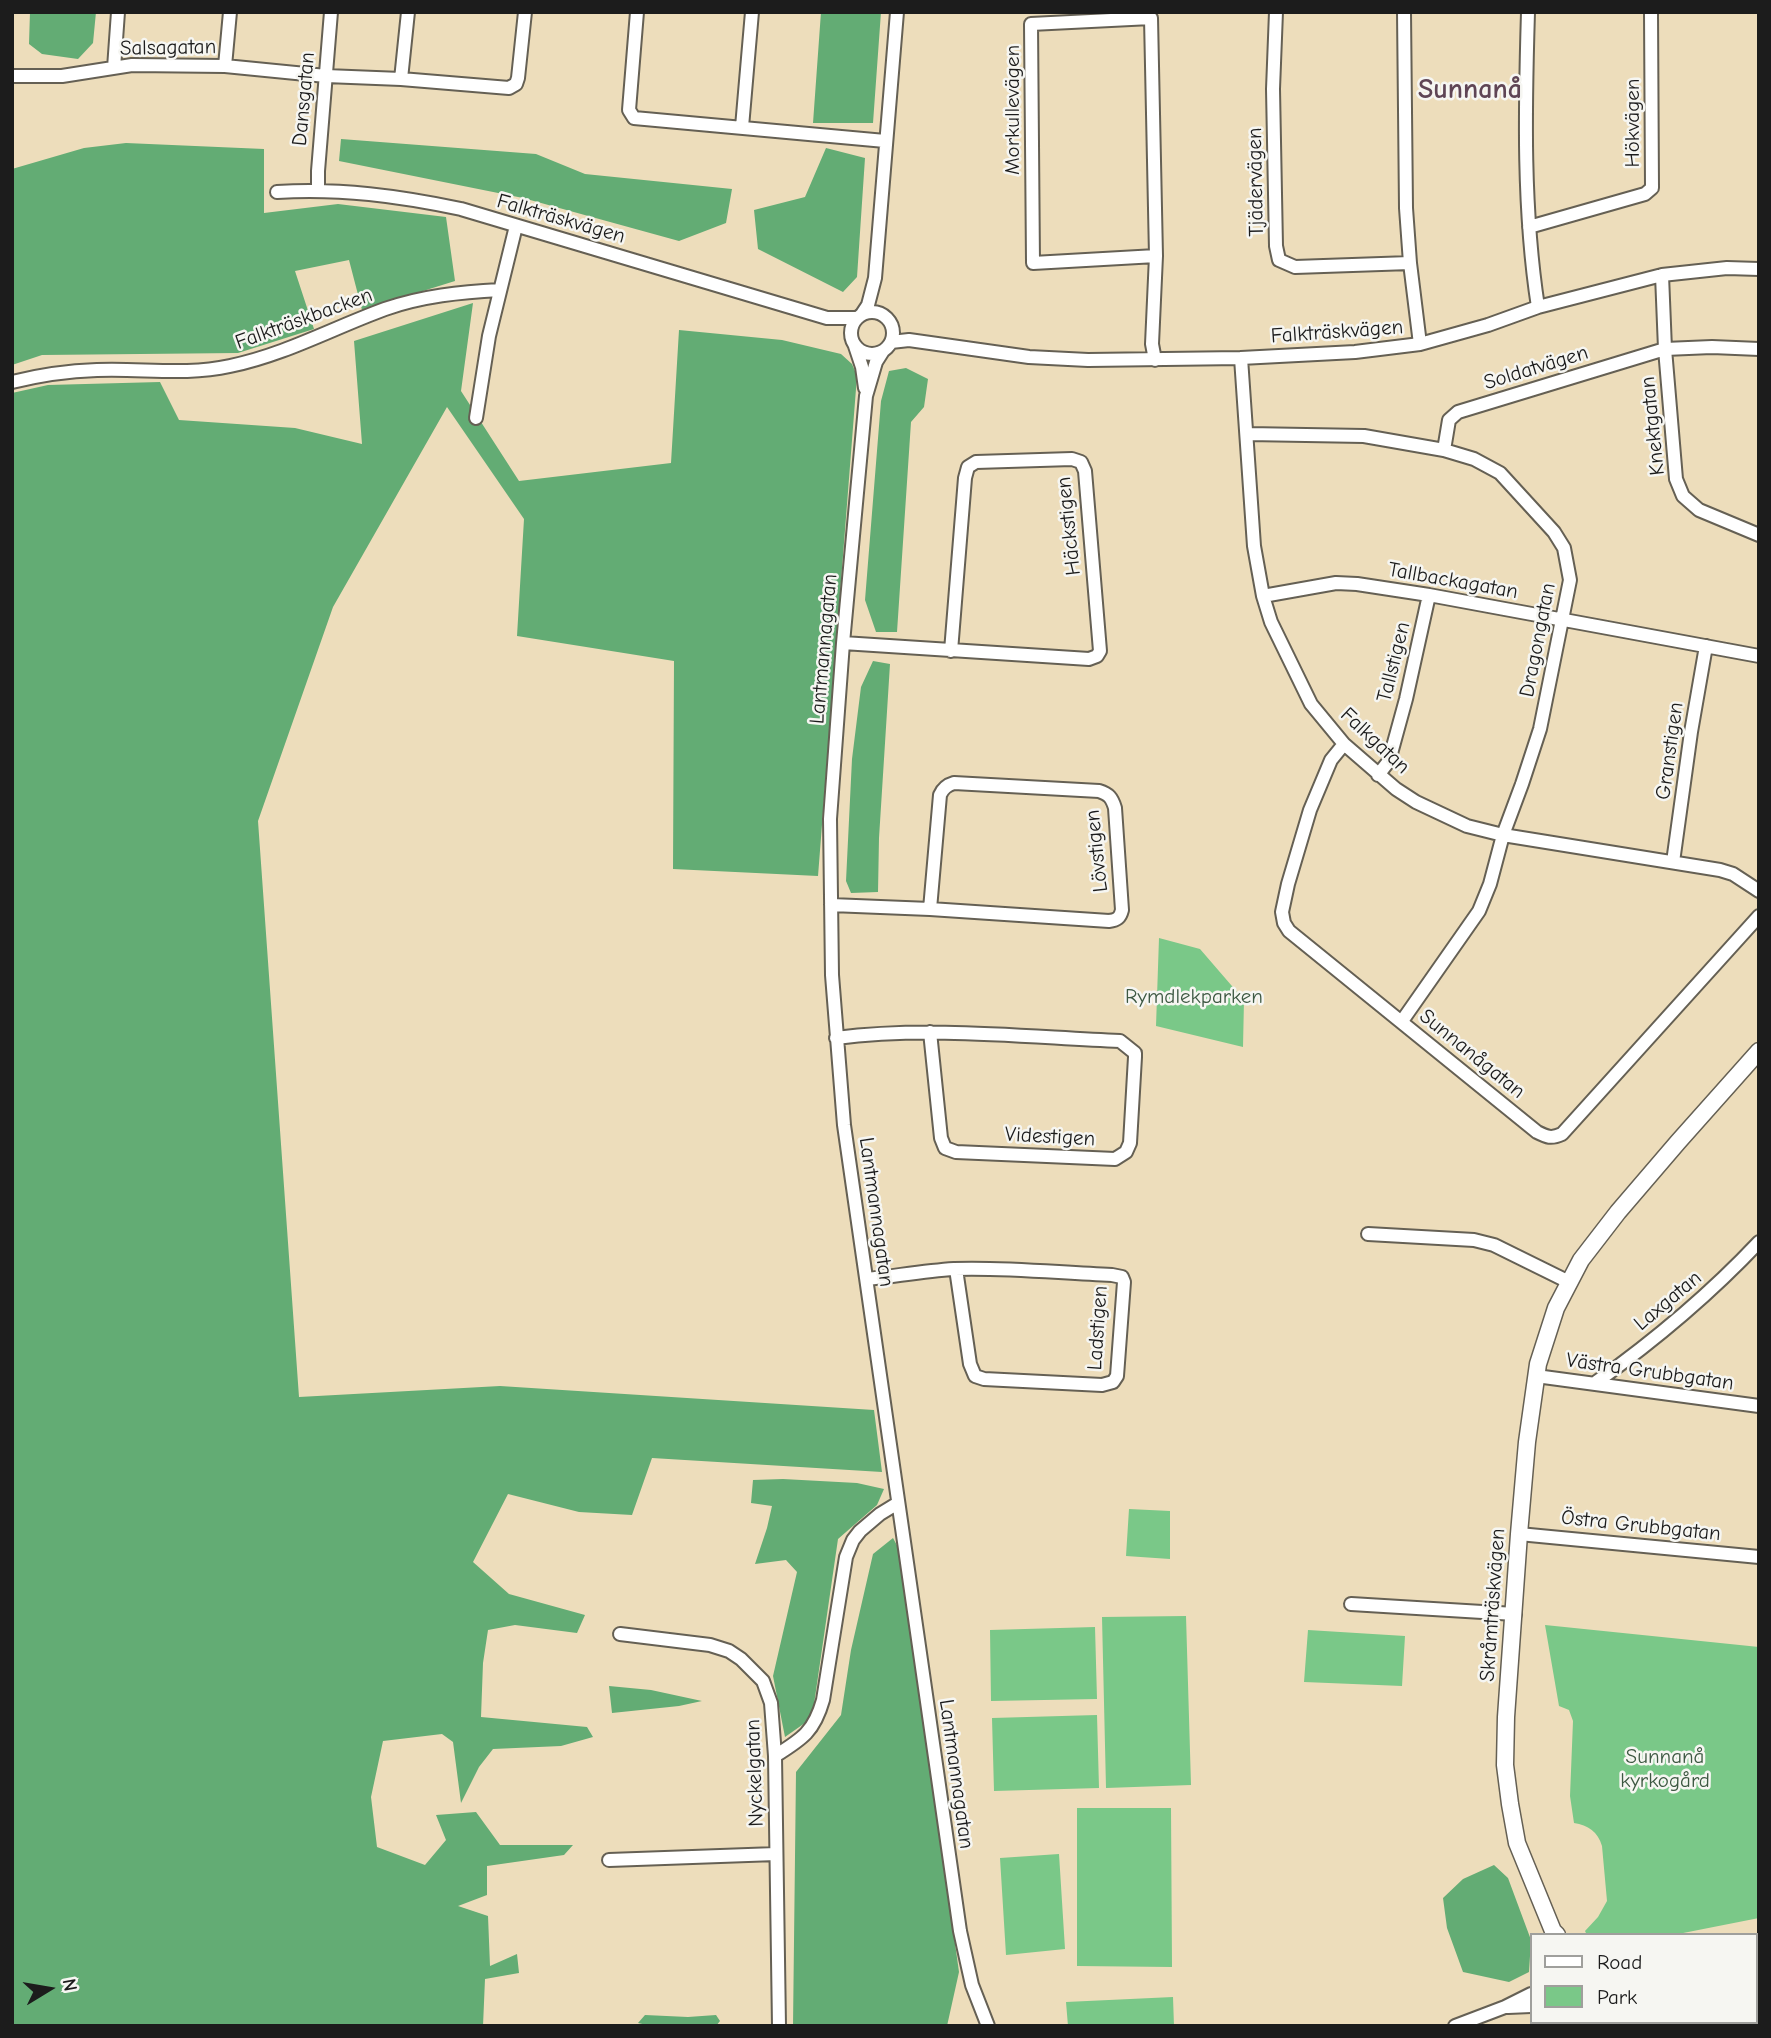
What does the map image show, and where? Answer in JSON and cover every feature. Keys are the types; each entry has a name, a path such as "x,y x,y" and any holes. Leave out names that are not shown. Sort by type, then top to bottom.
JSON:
{"main road":[{"name":"Skråmträskvägen","path":"1555,1933 1517,1843 1505,1765 1519,1534 1527,1442 1538,1364 1556,1308 1581,1260 1678,1142 1759,1051"}],"street":[{"path":"114,68 118,12"},
{"path":"225,66 230,12"},
{"name":"Dansgatan","path":"318,190 317,171 331,12"},
{"path":"401,79 408,12"},
{"name":"Salsagatan","path":"12,76 62,76 132,65 225,66 326,76 509,88 516,84 518,78 525,12"},
{"path":"637,12 629,110 634,118 885,141"},
{"path":"742,127 752,12"},
{"path":"888,335 877,299 875,278 897,12"},
{"name":"Tjädervägen","path":"1276,12 1273,89 1276,246 1279,260 1295,267 1410,263"},
{"path":"1404,12 1404,122 1410,263 1420,344"},
{"path":"1528,12 1526,103 1529,227 1538,307"},
{"name":"Hökvägen","path":"1529,227 1645,194 1652,188 1651,12"},
{"name":"Morkullevägen","path":"1154,360 1152,344 1156,256 1151,18 1031,24 1033,263 1156,256"},
{"name":"Falkträskvägen","path":"277,192 318,190 408,198 461,209 827,318"},
{"path":"476,418 489,336 516,226"},
{"name":"Falkträskvägen","path":"888,335 1029,357 1088,360 1241,358 1355,352 1420,344 1488,325 1538,307 1662,275 1727,268 1759,269"},
{"name":"Knektgatan","path":"1662,275 1676,479 1683,496 1699,510 1759,536"},
{"path":"853,340 851,329 868,305 875,278"},
{"name":"Falkträskbacken","path":"12,382 32,377 96,370 189,373 229,367 263,358 387,308 441,294 500,290"},
{"path":"827,318 874,312 888,335"},
{"path":"827,318 853,340 863,353 870,354 888,335"},
{"name":"Lantmannagatan","path":"888,335 876,362 866,396 843,643 831,819 832,975 844,1125 960,1931 972,1985 988,2026"},
{"name":"Lantmannagatan","path":"853,340 862,367 866,396"},
{"name":"Knektgatan","path":"1665,349 1759,349"},
{"name":"Soldatvägen","path":"1444,450 1449,420 1458,412 1665,349"},
{"name":"Falkgatan","path":"1241,358 1254,547 1263,596 1271,622 1311,704 1344,744 1395,789 1467,826 1503,835 1720,870 1733,874 1759,891"},
{"name":"Dragongatan","path":"1248,434 1364,436 1444,450 1474,459 1500,473 1554,532 1564,548 1570,580 1539,729 1503,835 1490,884 1479,911 1402,1021"},
{"name":"Häckstigen","path":"843,643 951,651 1089,659 1097,656 1100,651 1085,471 1081,462 1072,459 976,462 968,467 951,651"},
{"name":"Tallbackagatan","path":"1263,596 1336,583 1357,584 1759,656"},
{"name":"Tallstigen","path":"1378,775 1389,761 1429,595"},
{"name":"Granstigen","path":"1673,862 1706,646"},
{"name":"Sunnanågatan","path":"1344,744 1331,760 1310,810 1288,884 1282,912 1284,923 1289,931 1537,1132 1553,1138 1562,1134 1759,916"},
{"name":"Lövstigen","path":"831,905 1116,920 1122,910 1115,808 1112,799 1099,791 954,783 948,785 940,795 930,909"},
{"name":"Videstigen","path":"836,1038 879,1033 929,1032 1120,1041 1135,1053 1130,1143 1126,1152 1115,1159 956,1152 945,1148 941,1138 929,1032"},
{"path":"1368,1234 1474,1240 1494,1245 1569,1282"},
{"name":"Laxgatan","path":"1595,1383 1693,1306 1727,1276 1759,1242"},
{"name":"Ladstigen","path":"867,1279 956,1269 1122,1277 1124,1282 1117,1376 1113,1382 1102,1385 984,1379 975,1376 970,1364 956,1269"},
{"name":"Västra Grubbgatan","path":"1536,1376 1759,1406"},
{"path":"775,1756 802,1740 818,1719 846,1557 853,1540 870,1522 898,1503"},
{"name":"Östra Grubbgatan","path":"1519,1534 1759,1557"},
{"path":"1351,1604 1515,1614"},
{"name":"Nyckelgatan","path":"620,1633 710,1645 729,1651 763,1681 771,1703 775,1756 779,2026"},
{"name":"Nyckelgatan","path":"608,1860 776,1854"},
{"path":"1455,2026 1530,1994"},
{"path":"1504,2007 1530,2006"}],"green space":[{"path":"30,12 96,12 93,43 78,59 42,54 29,44"},
{"path":"821,12 881,12 873,123 813,123"},
{"path":"341,139 536,154 585,174 732,189 726,223 679,241 523,198 339,161"},
{"path":"126,143 264,149 264,213 338,204 446,217 455,281 362,310 349,260 295,271 314,329 238,353 42,355 12,365 12,169 84,148"},
{"path":"826,148 865,158 857,277 843,292 758,249 754,210 805,197"},
{"path":"473,303 461,391 519,481 671,463 679,330 782,340 841,354 852,364 857,376 818,876 673,869 674,661 517,636 524,519 447,407 333,607 258,821 299,1397 500,1386 874,1410 882,1472 652,1458 632,1515 579,1512 508,1494 473,1562 509,1594 585,1615 577,1633 515,1625 488,1630 483,1663 481,1717 587,1727 593,1737 561,1746 493,1749 479,1767 461,1803 453,1742 442,1734 383,1741 371,1797 377,1847 425,1865 446,1840 436,1815 476,1812 500,1845 573,1845 564,1855 487,1866 487,1895 458,1906 488,1916 490,1966 517,1954 519,1973 485,1979 483,2026 12,2026 12,393 48,385 160,382 179,420 295,428 362,444 354,341"},
{"path":"906,368 928,379 924,407 911,422 897,632 876,632 865,600 881,401 889,371"},
{"path":"873,661 890,664 878,892 851,893 846,881 852,759 861,687"},
{"name":"Rymdlekparken","path":"1159,938 1200,949 1244,1000 1243,1047 1156,1026"},
{"path":"753,1480 857,1483 884,1489 877,1505 838,1539 812,1718 785,1737 773,1676 797,1572 786,1560 755,1564 772,1506 751,1503"},
{"path":"1129,1509 1170,1511 1170,1559 1126,1556"},
{"path":"893,1538 900,1551 959,1972 947,2026 793,2026 796,1772 841,1715 851,1650 873,1554"},
{"path":"1186,1616 1191,1785 1106,1788 1102,1617"},
{"name":"Sunnanå kyrkogård","path":"1545,1625 1759,1647 1759,1918 1683,1933 1586,1933 1607,1901 1602,1846 1592,1830 1574,1823 1570,1796 1573,1721 1569,1710 1559,1706"},
{"path":"1095,1627 1097,1699 991,1701 990,1630"},
{"path":"1308,1630 1405,1636 1402,1686 1304,1682"},
{"path":"609,1686 651,1690 702,1701 612,1713"},
{"path":"1097,1715 1099,1788 994,1791 992,1718"},
{"path":"1077,1808 1171,1808 1172,1967 1077,1966"},
{"path":"1059,1854 1065,1949 1006,1955 1000,1858"},
{"path":"1494,1865 1508,1878 1530,1937 1529,1972 1509,1982 1463,1972 1447,1928 1443,1898 1463,1879"},
{"path":"1173,1997 1174,2026 1068,2026 1066,2002"},
{"path":"645,2015 716,2015 720,2021 716,2026 651,2026 638,2023"}],"district":[{"name":"Sunnanå","path":"1470,90"}]}
